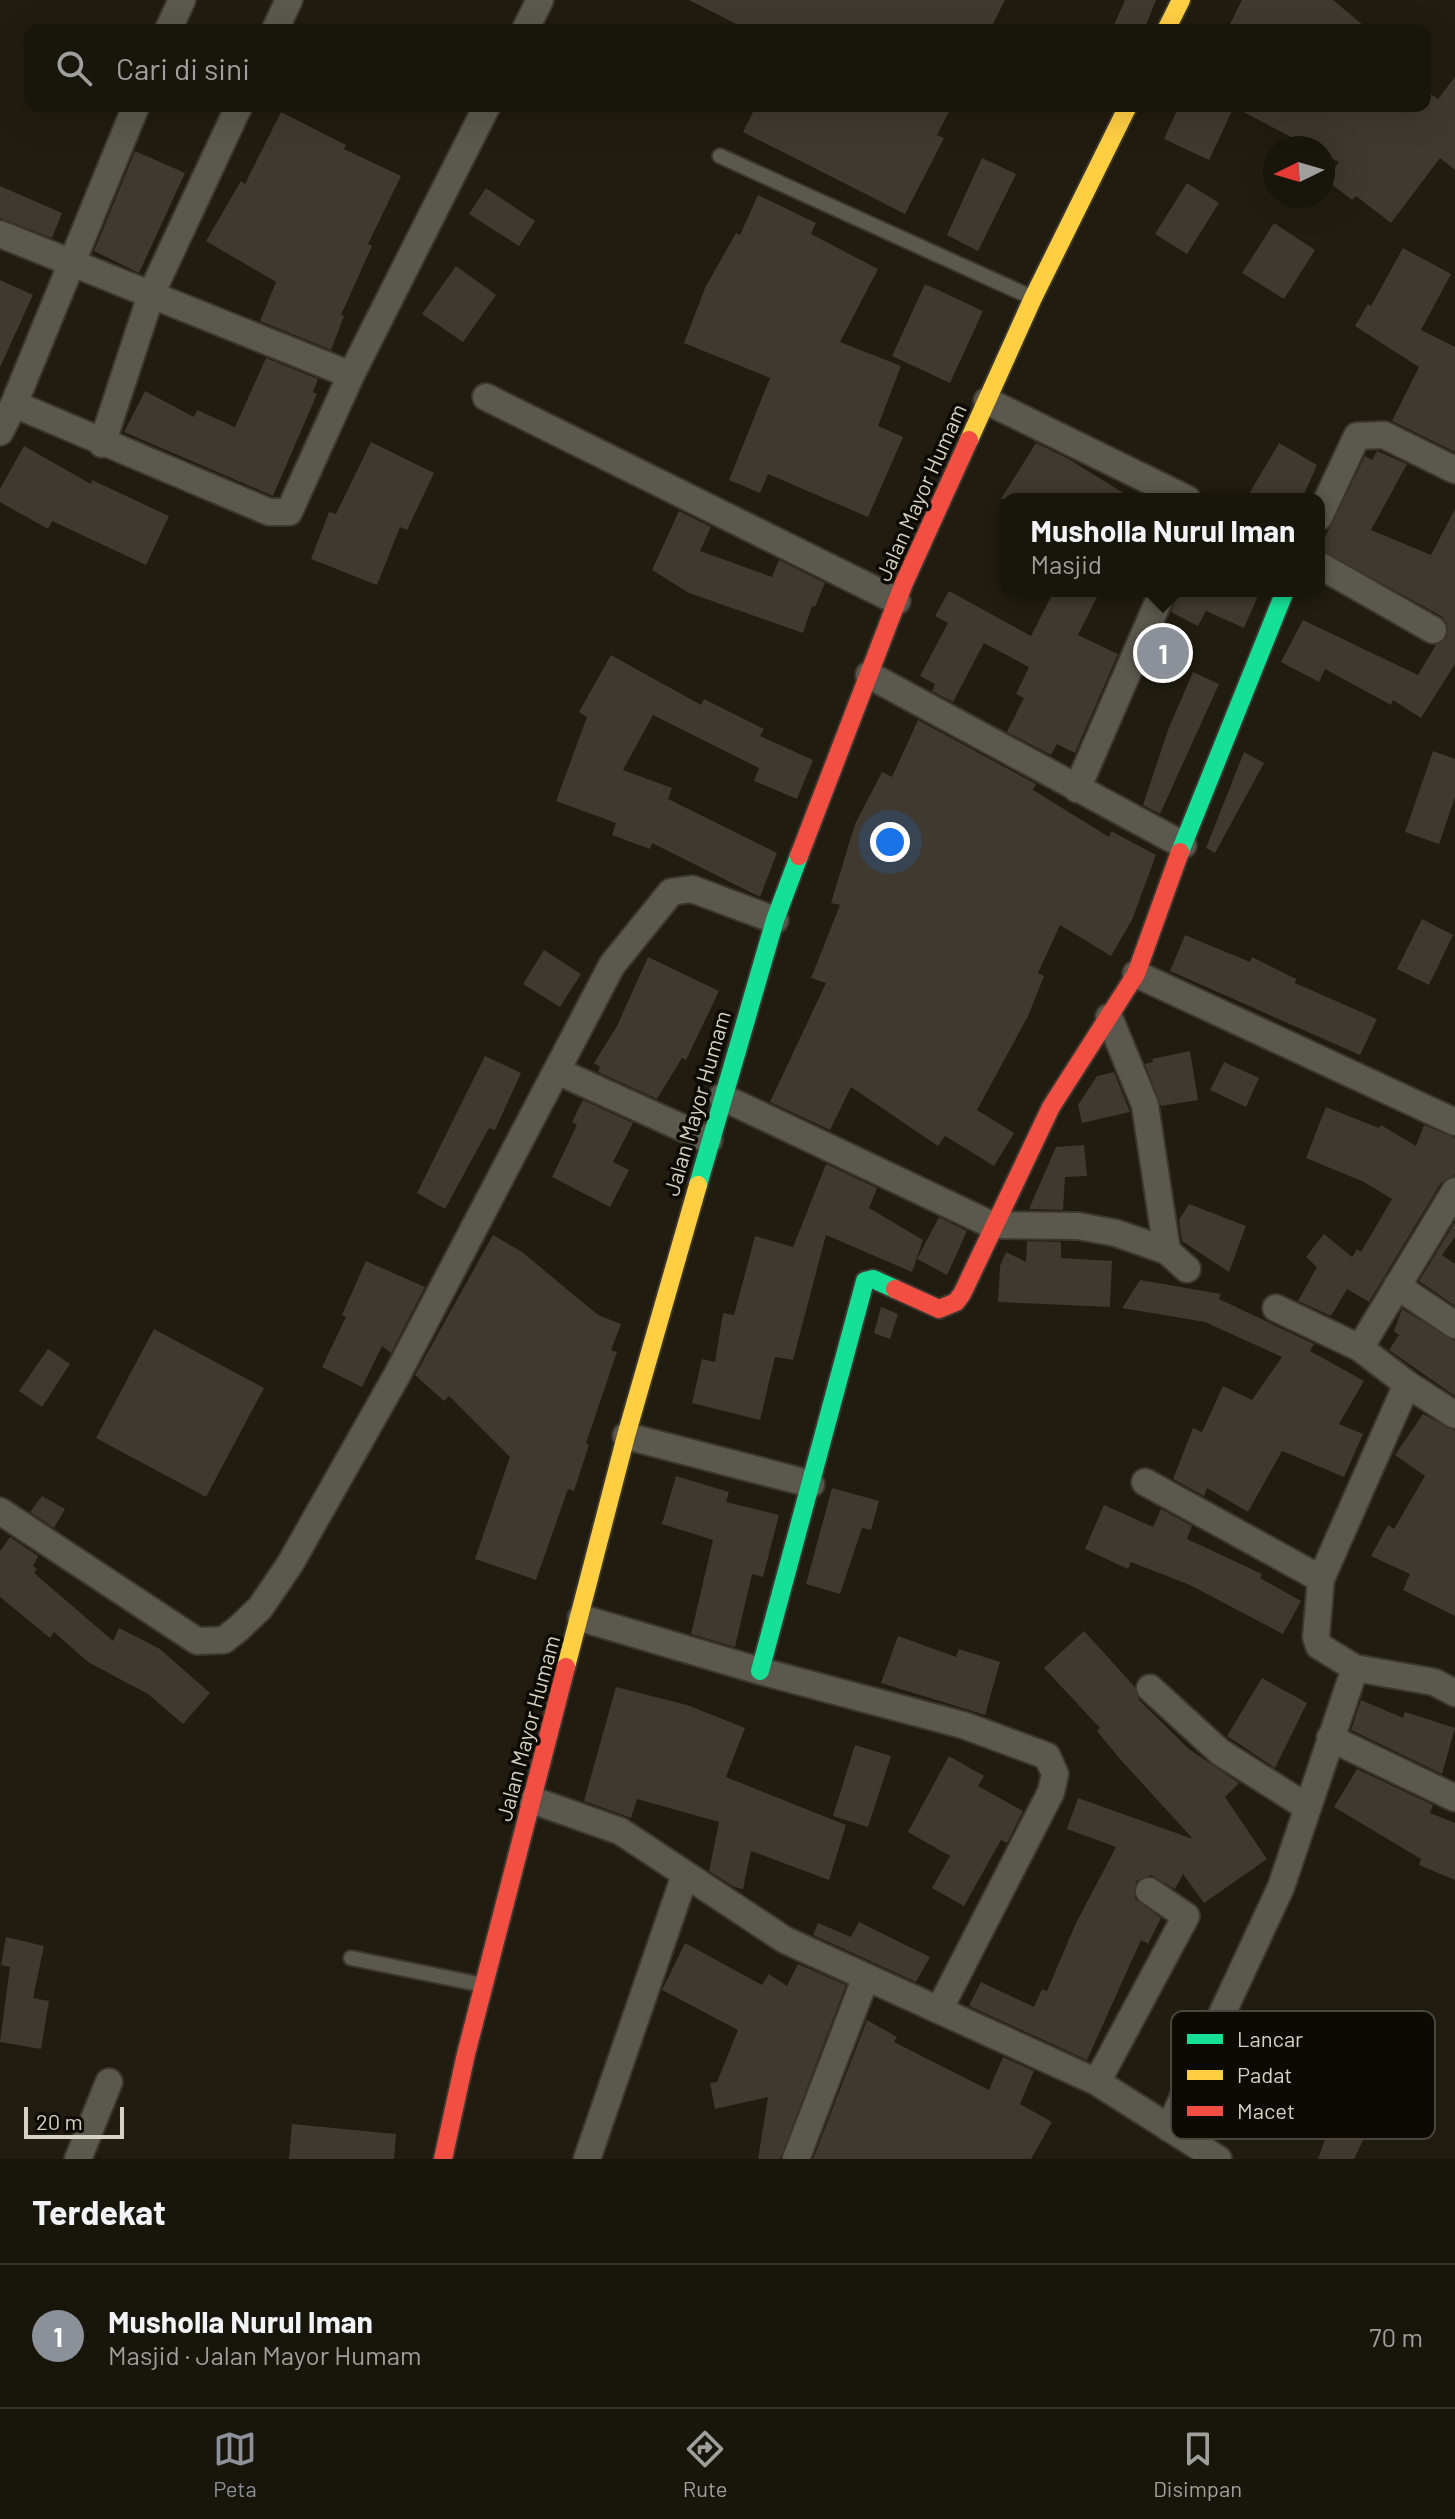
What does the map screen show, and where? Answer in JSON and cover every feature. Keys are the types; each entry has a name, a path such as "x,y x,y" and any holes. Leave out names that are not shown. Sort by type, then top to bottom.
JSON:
{"main road":[{"path":"1169,24 1181,0"},
{"name":"Jalan Mayor Humam","path":"443,2159 483,1985 626,1436 775,920 897,601 1033,298 1125,112"},
{"path":"760,1671 865,1281 873,1279 939,1309 946,1308 962,1294 992,1225 1051,1107 1136,974 1183,845 1283,597"}],"street":[{"path":"171,24 182,0"},
{"path":"278,24 289,0"},
{"path":"528,24 540,0"},
{"path":"0,432 74,264 134,112"},
{"path":"102,444 152,292 236,112"},
{"path":"14,404 102,444 269,512 289,512 351,375 484,112"},
{"path":"0,234 152,292 351,375"},
{"path":"486,397 897,601"},
{"path":"987,401 1175,493"},
{"path":"1325,504 1357,436 1384,435 1455,470"},
{"path":"1325,568 1433,630"},
{"path":"1077,789 1160,597"},
{"path":"869,675 1183,845"},
{"path":"0,1511 197,1641 211,1643 224,1640 260,1608 298,1551 397,1375 612,965 671,892 692,889 775,920"},
{"path":"1136,974 1455,1122"},
{"path":"1109,1017 1145,1105 1167,1251"},
{"path":"557,1071 709,1140"},
{"path":"722,1097 992,1225 1078,1226 1116,1233 1167,1251 1187,1269"},
{"path":"1360,1348 1455,1191"},
{"path":"1397,1286 1455,1325"},
{"path":"1276,1308 1360,1348 1455,1415"},
{"path":"1407,1384 1321,1579 1316,1637 1319,1646 1355,1668 1434,1682 1455,1693"},
{"path":"626,1436 811,1484"},
{"path":"1145,1482 1321,1579"},
{"path":"581,1618 760,1671 963,1725 1034,1749 1052,1762 1055,1774 1051,1792 939,2010"},
{"path":"1223,2011 1281,1887 1355,1668"},
{"path":"1150,1688 1220,1752 1307,1807"},
{"path":"1330,1738 1455,1798"},
{"path":"532,1800 620,1831 785,1940 1097,2082 1169,2128 1171,2124"},
{"path":"587,2159 685,1875"},
{"path":"1097,2082 1186,1916 1149,1891"},
{"path":"796,2159 866,1977"},
{"path":"78,2159 109,2082"},
{"path":"1186,2139 1218,2159"}],"lane":[{"path":"720,156 1033,298"},
{"path":"351,1958 483,1985"}],"building":[{"path":"689,0 1005,0 993,24 736,24"},
{"path":"1125,0 1156,0 1146,24 1115,24"},
{"path":"1242,0 1333,0 1362,24 1230,24"},
{"path":"1455,77 1455,170 1440,158 1391,223 1356,196 1352,200 1335,187 1335,168 1339,162 1335,160 1335,136 1289,136 1244,112 1431,112 1431,94 1438,99"},
{"path":"281,112 346,145 344,149 401,176 368,244 372,246 341,315 344,316 331,350 260,321 276,282 206,241 241,181 245,184"},
{"path":"753,112 949,112 937,135 944,138 905,214 743,132"},
{"path":"1176,112 1232,112 1209,160 1164,139"},
{"path":"135,151 185,173 139,273 94,251"},
{"path":"982,158 1016,174 978,251 947,235"},
{"path":"1187,183 1219,203 1187,254 1155,234"},
{"path":"0,186 62,213 52,238 0,218"},
{"path":"486,188 535,221 519,246 469,214"},
{"path":"758,195 816,223 811,234 878,269 840,342 901,366 878,426 903,437 868,517 768,474 760,493 729,480 770,378 684,343 705,288 736,233 740,235"},
{"path":"1274,223 1315,250 1284,299 1242,273"},
{"path":"1403,248 1451,274 1421,330 1455,347 1455,452 1392,421 1419,367 1355,326 1368,304 1371,306"},
{"path":"456,266 496,295 463,342 422,314"},
{"path":"0,280 33,295 0,367"},
{"path":"925,284 983,311 950,383 892,356"},
{"path":"266,358 318,379 313,392 317,394 273,496 124,432 145,391 194,417 197,410 235,427"},
{"path":"371,442 434,473 407,530 400,527 377,585 311,559 329,512 336,514"},
{"path":"1036,443 1123,493 1005,493"},
{"path":"1279,443 1317,465 1305,493 1250,493"},
{"path":"24,446 91,484 92,480 169,516 146,565 52,521 48,529 0,502 0,489"},
{"path":"1377,451 1407,464 1371,530 1431,555 1455,509 1455,664 1421,718 1393,700 1391,705 1325,669 1319,682 1281,662 1303,620 1418,675 1436,645 1447,637 1447,623 1441,616 1325,552 1325,537 1365,456 1372,460"},
{"path":"679,511 711,527 700,551 772,577 779,560 825,583 815,607 812,606 803,633 689,593 652,570"},
{"path":"949,591 1031,636 1051,597 1097,597 1078,635 1118,654 1075,753 1057,744 1051,755 1007,732 1024,698 1016,694 1029,667 984,643 953,702 932,691 935,684 920,676 948,623 935,616"},
{"path":"1177,597 1257,597 1244,628 1206,611 1198,626 1171,612"},
{"path":"611,655 701,705 704,699 764,729 760,736 813,760 797,799 754,781 759,768 653,715 623,770 672,788 668,799 777,853 760,897 652,843 650,849 612,835 616,823 556,801 587,717 579,712"},
{"path":"1193,672 1219,684 1160,814 1143,805 1168,730"},
{"path":"918,720 1036,784 1033,790 1109,837 1111,831 1156,855 1132,920 1111,956 1060,925 1038,973 1044,976 1028,1016 977,1110 1014,1133 994,1166 945,1136 938,1146 851,1087 830,1130 770,1102 826,983 811,978 840,905 831,903 855,824 882,772 892,777"},
{"path":"1433,751 1455,759 1455,797 1439,844 1405,832"},
{"path":"1244,752 1264,763 1215,853 1206,848"},
{"path":"1422,919 1453,935 1429,985 1397,969"},
{"path":"1185,935 1250,962 1252,957 1296,979 1295,983 1377,1019 1360,1055 1170,971"},
{"path":"544,950 581,974 560,1007 523,984"},
{"path":"648,957 719,991 686,1060 682,1058 657,1099 598,1072 600,1067 594,1063 617,1026"},
{"path":"1190,1051 1198,1100 1161,1106 1145,1064 1153,1062 1152,1059"},
{"path":"485,1056 521,1073 495,1130 489,1128 445,1209 417,1193"},
{"path":"1224,1062 1259,1078 1246,1107 1210,1090"},
{"path":"1114,1072 1130,1112 1082,1123 1078,1105 1097,1076"},
{"path":"583,1100 633,1123 613,1162 629,1170 610,1207 552,1177 577,1125 572,1122"},
{"path":"1326,1107 1379,1128 1381,1125 1416,1146 1424,1125 1455,1138 1455,1175 1441,1183 1369,1302 1347,1289 1331,1316 1298,1301 1317,1267 1306,1257 1324,1234 1352,1257 1357,1249 1361,1252 1392,1199 1364,1182 1306,1158"},
{"path":"1084,1145 1087,1176 1065,1177 1063,1210 1029,1209 1056,1147"},
{"path":"826,1164 877,1188 869,1208 923,1240 912,1272 826,1235 793,1360 775,1357 760,1420 692,1403 702,1359 715,1362 723,1313 734,1315 755,1236 793,1247"},
{"path":"1189,1204 1246,1226 1229,1272 1182,1241 1179,1220"},
{"path":"939,1217 967,1231 947,1275 917,1259"},
{"path":"1455,1222 1455,1237 1442,1255 1455,1264 1455,1306 1419,1281"},
{"path":"493,1235 522,1252 598,1315 621,1324 611,1350 617,1352 586,1443 589,1445 574,1491 568,1489 536,1580 475,1559 510,1457 449,1396 444,1401 415,1375"},
{"path":"1027,1241 1061,1242 1061,1258 1112,1261 1110,1307 998,1302 1000,1266 1006,1252 1026,1262"},
{"path":"366,1261 425,1287 391,1353 382,1346 362,1387 322,1367 346,1317 342,1315"},
{"path":"1140,1280 1221,1294 1219,1299 1314,1344 1310,1351 1364,1381 1339,1424 1363,1434 1344,1477 1282,1451 1248,1512 1207,1488 1204,1496 1173,1479 1193,1428 1202,1432 1223,1386 1252,1400 1282,1357 1205,1322 1122,1308"},
{"path":"881,1307 898,1314 890,1339 874,1333"},
{"path":"1402,1309 1455,1341 1455,1396 1389,1350 1399,1335 1394,1331"},
{"path":"154,1329 264,1388 206,1497 96,1438"},
{"path":"48,1349 70,1364 42,1407 19,1391"},
{"path":"1423,1414 1455,1431 1455,1616 1403,1590 1410,1574 1371,1556 1388,1525 1394,1529 1425,1476 1395,1455"},
{"path":"676,1476 729,1492 726,1502 779,1515 763,1577 752,1574 735,1647 691,1634 713,1540 662,1524"},
{"path":"832,1488 879,1501 871,1530 862,1528 840,1594 806,1584"},
{"path":"42,1496 65,1509 54,1528 30,1512"},
{"path":"1104,1505 1153,1527 1161,1509 1192,1526 1187,1539 1262,1574 1260,1578 1301,1601 1283,1634 1190,1585 1131,1562 1128,1569 1085,1549"},
{"path":"10,1537 38,1556 33,1566 37,1569 34,1573 113,1641 119,1628 160,1649 210,1693 183,1724 148,1694 88,1662 54,1632 50,1638 0,1597 0,1551"},
{"path":"1084,1631 1134,1686 1139,1700 1189,1749 1239,1783 1225,1797 1267,1859 1204,1903 1183,1874 1175,1889 1151,1875 1136,1881 1135,1899 1161,1918 1148,1944 1141,1940 1087,2060 969,2006 981,1982 1034,2007 1042,1989 1047,1991 1076,1923 1116,1847 1067,1829 1078,1798 1193,1839 1120,1759 1097,1731 1100,1728 1044,1668"},
{"path":"898,1636 956,1657 959,1649 1000,1662 985,1715 881,1683"},
{"path":"1262,1678 1307,1703 1275,1768 1227,1736"},
{"path":"616,1687 687,1705 745,1728 726,1777 846,1825 829,1880 751,1851 743,1889 734,1887 709,1871 719,1822 637,1799 631,1818 584,1801"},
{"path":"1361,1700 1403,1718 1405,1712 1455,1728 1442,1774 1351,1730"},
{"path":"855,1745 891,1756 868,1827 833,1816"},
{"path":"949,1756 984,1776 978,1786 1023,1811 1007,1843 1001,1840 964,1906 932,1888 950,1856 908,1832"},
{"path":"1357,1769 1433,1805 1430,1813 1455,1823 1455,1880 1419,1865 1421,1859 1334,1807"},
{"path":"859,1922 930,1957 916,1982 813,1935 818,1923 851,1937"},
{"path":"6,1937 44,1946 33,1998 49,2001 41,2049 0,2042 10,1967 1,1965"},
{"path":"685,1943 762,1985 769,1974 787,1986 798,1964 846,1985 780,2159 758,2159 768,2097 715,2109 710,2083 717,2082 738,2030 662,1990"},
{"path":"867,2020 897,2037 894,2042 989,2090 1003,2057 1034,2071 1020,2104 1052,2122 1031,2159 813,2159"},
{"path":"292,2124 396,2134 394,2159 289,2159"},
{"path":"1325,2139 1364,2139 1354,2159 1318,2159"}],"traffic: fast":[{"path":"1180,852 1283,597"},
{"path":"698,1185 775,920 799,856"},
{"path":"760,1671 865,1281 873,1279 895,1289"}],"traffic: slow":[{"path":"1169,24 1181,0"},
{"path":"969,440 1033,298 1125,112"},
{"path":"566,1667 626,1436 698,1185"}],"traffic: jam":[{"path":"799,856 904,583 969,440"},
{"path":"895,1289 939,1309 956,1302 962,1294 1051,1107 1136,974 1180,852"},
{"path":"443,2159 466,2054 566,1667"}],"place":[{"name":"Musholla Nurul Iman","path":"1163,653"}]}
